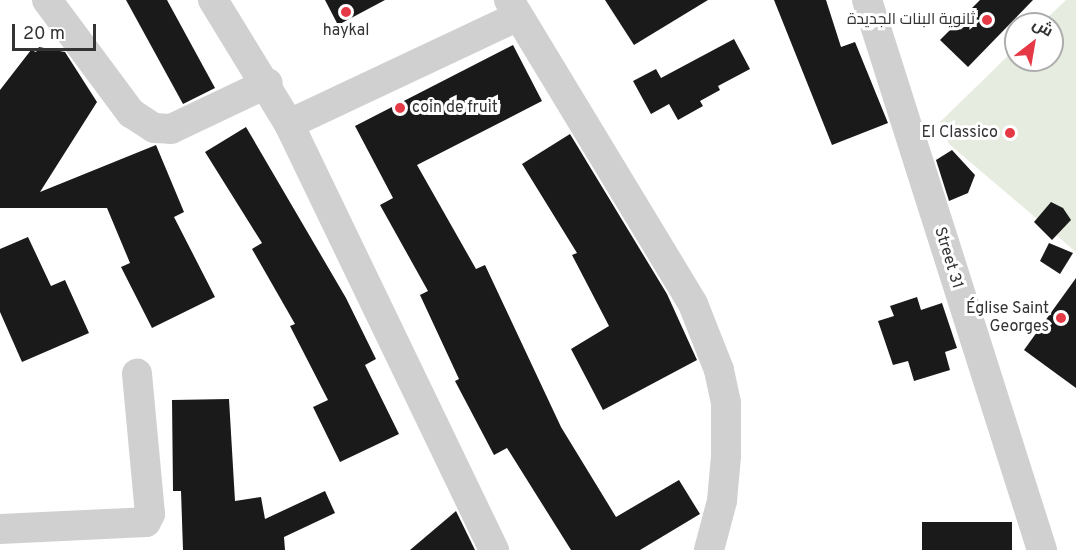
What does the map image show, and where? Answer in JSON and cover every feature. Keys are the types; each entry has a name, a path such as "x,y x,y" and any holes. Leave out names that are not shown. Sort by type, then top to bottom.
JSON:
{"street":[{"path":"47,0 131,113 154,128 171,129 268,83"},
{"path":"213,0 268,83 289,124 494,550"},
{"name":"Street 31","path":"867,0 1042,550"},
{"path":"289,124 514,8 693,304 719,370 726,403 726,456 722,501 709,550"},
{"path":"0,529 146,522 150,514 137,374"}],"shaded area":[{"name":"El Classico","path":"1066,0 1076,0 1076,252 949,144 940,122 1004,60 1004,72 1064,72 1064,12 1054,12"}],"building":[{"path":"126,0 167,0 215,88 183,104"},
{"name":"haykal","path":"325,0 385,0 338,25"},
{"path":"605,0 708,0 634,45"},
{"path":"774,0 826,0 841,47 855,42 888,123 832,145"},
{"name":"ثانوية البنات الجديدة","path":"980,0 1033,0 1021,12 1004,12 1004,30 968,67 940,40"},
{"path":"734,39 750,69 718,86 720,90 700,101 703,106 678,120 669,104 651,114 633,81 656,69 661,78"},
{"path":"513,45 542,101 417,165 476,269 485,265 561,427 616,517 679,480 700,514 640,550 571,550 507,448 494,455 455,381 459,379 420,295 428,291 380,205 393,198 355,126"},
{"path":"39,47 65,52 97,102 40,192 156,145 184,212 174,217 215,297 152,328 121,267 130,263 107,208 0,208 0,90 31,50 36,52"},
{"path":"246,127 346,298 376,359 365,365 399,434 340,462 313,407 328,400 290,326 295,324 252,249 262,243 205,152"},
{"path":"570,134 667,294 697,360 603,410 571,349 609,326 572,255 577,253 522,164"},
{"path":"952,150 975,175 968,193 949,201 936,160"},
{"path":"1051,202 1063,208 1071,220 1052,240 1034,222"},
{"path":"28,237 51,286 65,280 89,333 22,362 0,312 0,249"},
{"path":"1049,243 1073,253 1060,274 1040,261"},
{"name":"Église Saint Georges","path":"1076,278 1076,388 1024,350"},
{"path":"917,297 921,310 942,303 957,348 945,352 950,370 914,381 908,361 893,365 878,321 894,316 890,306"},
{"path":"229,399 235,501 261,497 265,519 325,491 335,513 284,537 285,550 183,550 181,491 173,491 172,400"},
{"path":"456,511 475,550 410,550"},
{"path":"922,522 1012,522 1012,550 922,550"}],"place":[{"name":"haykal","path":"346,12"},
{"name":"ثانوية البنات الجديدة","path":"987,20"},
{"name":"coin de fruit","path":"400,108"},
{"name":"El Classico","path":"1010,133"},
{"name":"Église Saint Georges","path":"1061,318"}]}
